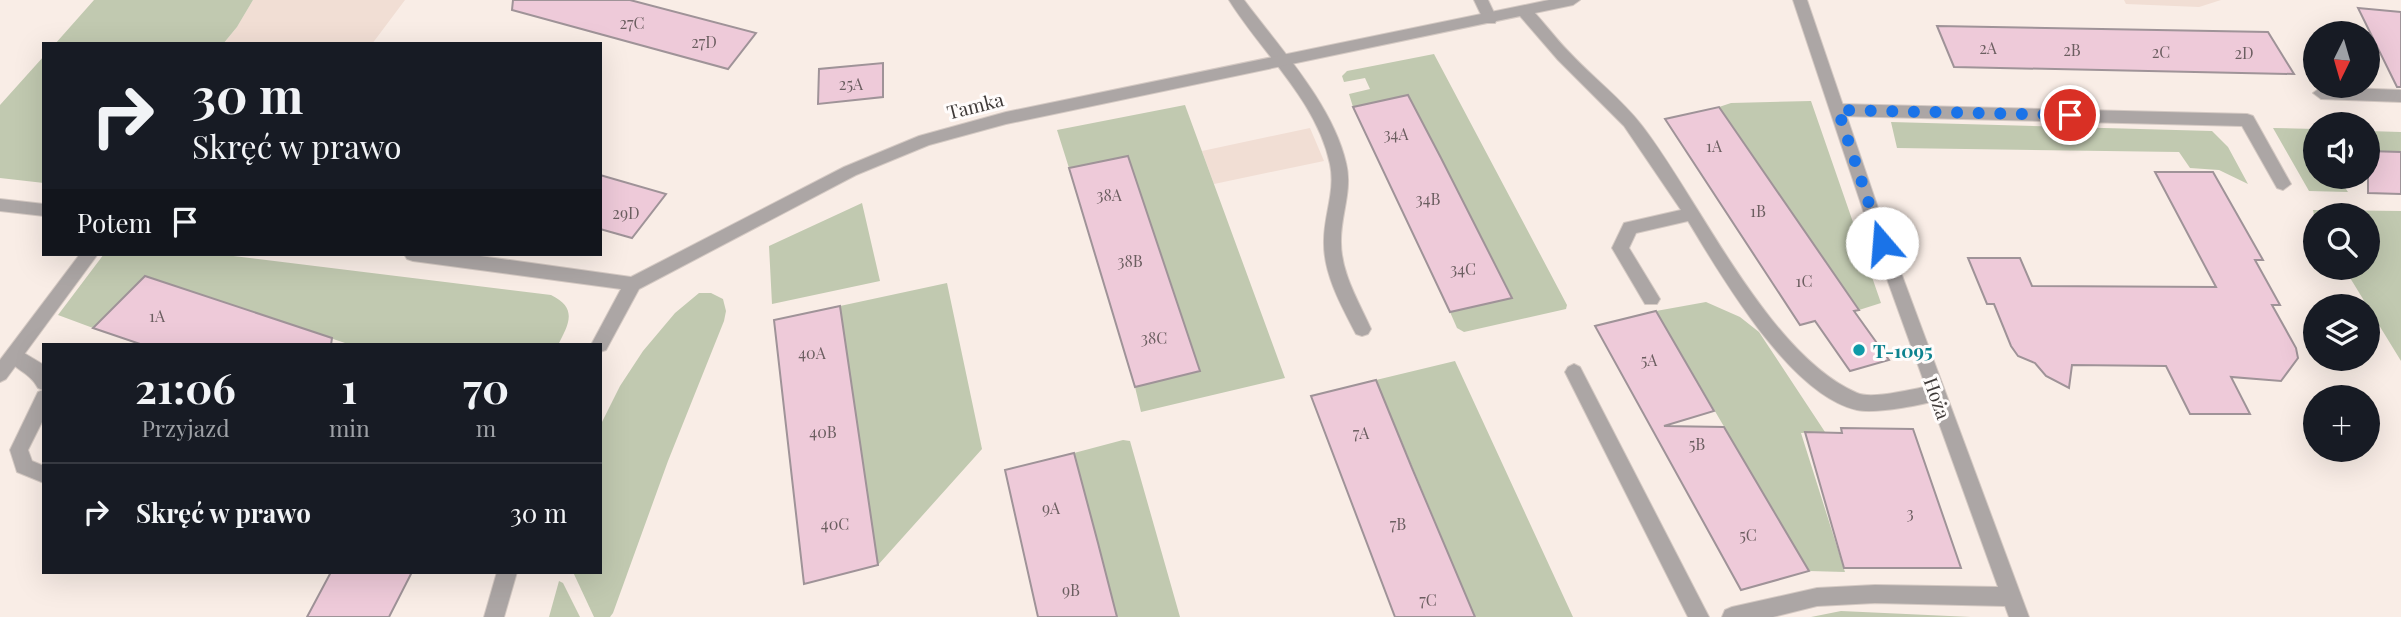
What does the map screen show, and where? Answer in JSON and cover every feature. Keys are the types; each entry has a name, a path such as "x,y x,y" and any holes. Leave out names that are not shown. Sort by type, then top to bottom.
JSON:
{"street":[{"path":"1236,0 1282,60 1322,123 1338,162 1341,185 1332,243 1337,273 1362,329"},
{"path":"1481,0 1490,19"},
{"name":"Tamka","path":"633,284 792,199 925,140 1006,118 1573,0"},
{"name":"Hoża","path":"1800,0 1935,393 2019,617"},
{"path":"1525,12 1561,54 1638,131 1776,338 1810,371 1840,394 1860,403 1935,393"},
{"path":"2380,95 2401,96"},
{"path":"1838,110 2247,120 2283,184"},
{"path":"0,205 42,210"},
{"path":"1651,299 1620,248 1630,228 1691,214"},
{"path":"0,374 88,256"},
{"path":"429,256 576,274 633,284 601,343"},
{"path":"14,355 38,372 42,379"},
{"path":"1574,372 1699,617"},
{"path":"42,402 19,450 24,466 42,474"},
{"path":"494,617 506,574"},
{"path":"1732,617 1817,597 1875,594 2011,597"}],"shaded area":[{"path":"253,0 405,0 374,42 225,42"},
{"path":"2124,0 2221,0 2199,7 2126,4"},
{"path":"1310,128 1324,161 1214,184 1202,151"}],"green space":[{"path":"94,0 253,0 225,42 57,42"},
{"path":"1434,54 1567,305 1566,309 1464,332 1457,328 1450,312 1512,297 1409,96 1353,107 1349,94 1370,89 1365,78 1344,82 1342,76 1347,71"},
{"path":"42,58 42,183 0,178 0,105"},
{"path":"1811,101 1881,303 1859,310 1719,107 1731,103"},
{"path":"1185,105 1285,378 1141,412 1135,387 1200,371 1128,156 1069,168 1057,130"},
{"path":"1891,122 2212,131 2228,147 2248,184 2219,170 2190,168 2179,152 1897,148"},
{"path":"2273,128 2303,129 2303,180"},
{"path":"2380,131 2401,132 2401,152 2380,151"},
{"path":"2308,189 2346,189 2348,192"},
{"path":"862,203 880,281 772,304 769,246"},
{"path":"2380,211 2401,211 2401,361 2380,327 2380,294 2360,294 2351,280 2380,280"},
{"path":"102,256 233,256 551,295 565,305 569,317 559,343 345,343 145,276 93,328 58,315"},
{"path":"947,283 982,449 878,565 840,306"},
{"path":"699,293 711,293 723,299 726,311 613,613 610,617 594,617 574,574 602,574 602,422 620,386 643,351 675,313"},
{"path":"1706,302 1740,317 1759,332 1825,432 1801,433 1845,572 1809,571 1656,311"},
{"path":"1455,361 1573,617 1475,617 1376,380"},
{"path":"1123,440 1130,441 1180,617 1117,617 1074,453"},
{"path":"559,581 563,583 580,617 549,617"},
{"path":"1841,611 1971,617 1811,617"}],"building":[{"path":"513,0 630,0 756,33 728,69 512,10"},
{"path":"2358,8 2401,12 2401,87 2397,87 2380,53 2380,21 2364,21"},
{"path":"1937,26 2268,32 2294,74 1954,67"},
{"path":"883,63 883,97 818,104 819,69"},
{"path":"1408,95 1512,298 1450,312 1353,107"},
{"path":"1719,107 1859,310 1854,311 1889,360 1850,371 1815,321 1800,325 1665,119"},
{"path":"2380,151 2401,152 2401,194 2368,193 2368,189 2380,189"},
{"path":"1128,156 1200,371 1135,387 1069,168"},
{"path":"2155,172 2213,172 2263,260 2255,260 2280,305 2272,305 2296,348 2298,358 2281,381 2231,377 2250,414 2190,414 2166,366 2072,365 2069,388 2046,376 2035,363 2018,356 2011,346 1994,304 1987,304 1968,258 2020,258 2032,286 2216,287"},
{"path":"602,176 666,194 632,238 602,230"},
{"path":"145,276 332,338 331,343 137,343 93,328"},
{"path":"840,306 878,565 804,584 774,320"},
{"path":"1656,311 1714,411 1664,426 1724,427 1809,571 1741,590 1595,326"},
{"path":"1376,380 1475,617 1395,617 1311,396"},
{"path":"1841,428 1913,429 1961,568 1844,568 1805,432 1842,433"},
{"path":"1074,453 1117,617 1038,617 1005,470"},
{"path":"330,574 411,574 389,617 307,617"}],"place":[{"name":"T-1095","path":"1859,350"}],"route":[{"path":"1882,243 1838,110 2070,115"}]}
